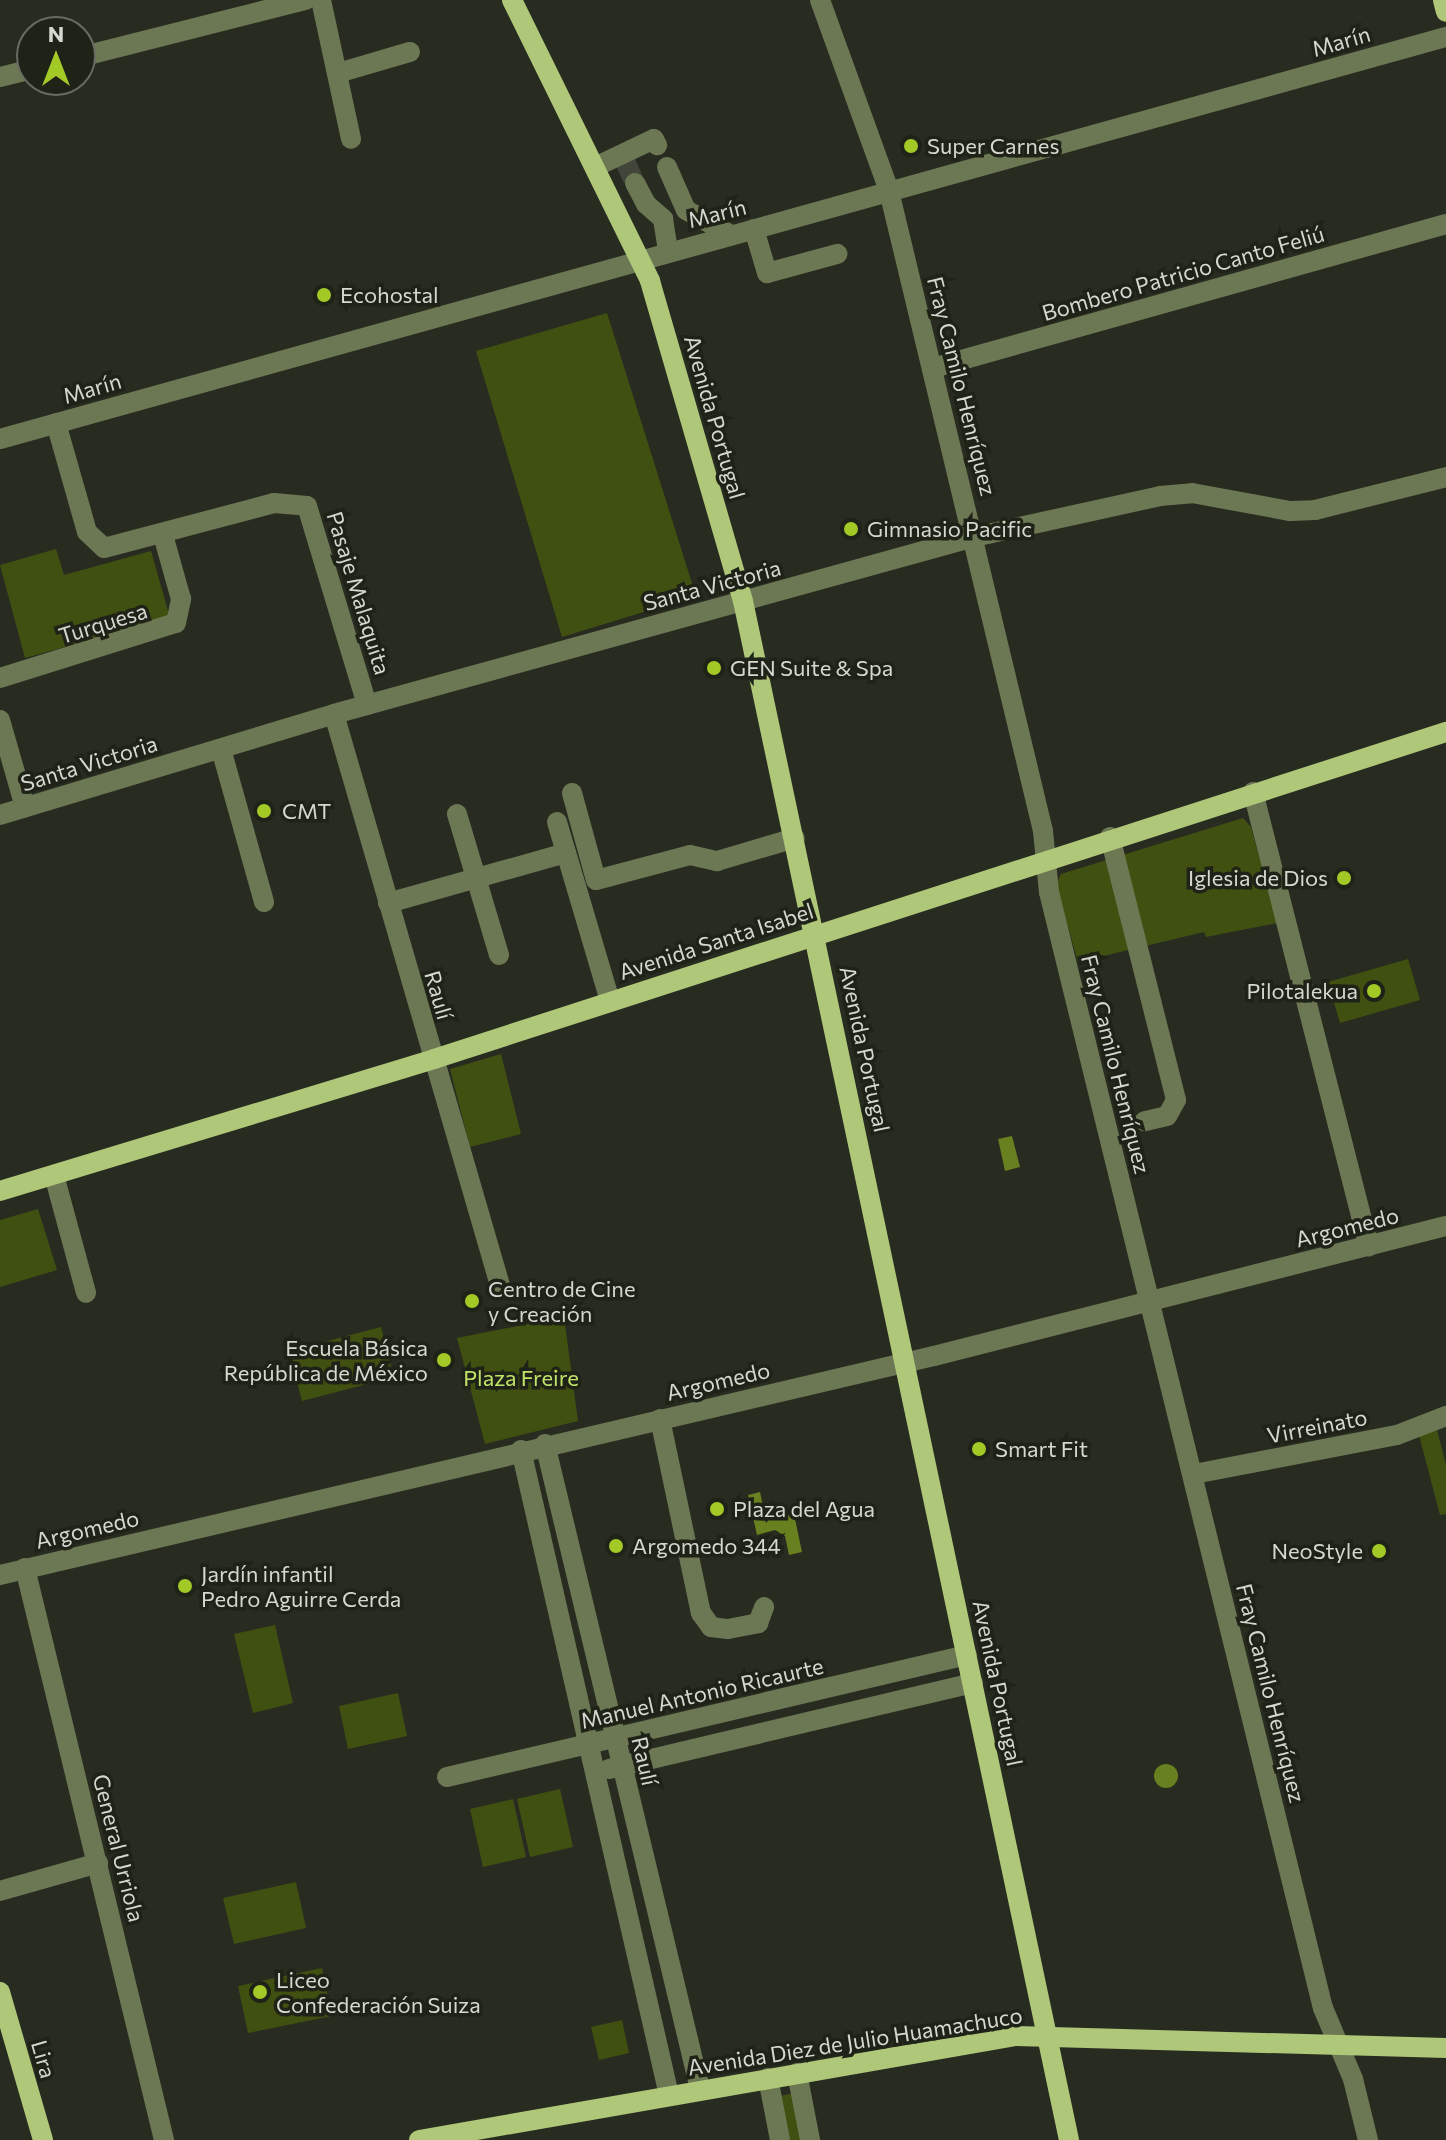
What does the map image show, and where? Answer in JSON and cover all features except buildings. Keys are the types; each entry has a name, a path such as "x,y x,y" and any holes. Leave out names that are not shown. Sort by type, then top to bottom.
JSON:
{"main road":[{"name":"Avenida Portugal","path":"512,0 641,258 743,601 816,933 1069,2140"},
{"path":"1443,0 1446,12"},
{"name":"Avenida Santa Isabel","path":"0,1191 434,1059 1110,837 1446,732"},
{"name":"Lira","path":"0,1992 43,2140"},
{"name":"Avenida Diez de Julio Huamachuco","path":"419,2140 1016,2036 1338,2048 1446,2048"}],"street":[{"path":"96,53 306,0"},
{"path":"321,0 351,139"},
{"name":"Fray Camilo Henríquez","path":"820,0 889,191 974,537 1046,858 1049,892 1323,2008 1353,2079 1368,2140"},
{"name":"Marín","path":"0,439 668,250 754,229 1446,37"},
{"path":"338,73 410,52"},
{"path":"595,167 623,158 654,139 657,145"},
{"path":"667,167 686,210 731,235"},
{"path":"635,183 646,204 663,219 668,250"},
{"path":"624,226 646,204"},
{"path":"663,219 686,210"},
{"name":"Bombero Patricio Canto Feliú","path":"933,368 1446,224"},
{"path":"754,229 767,273 837,254"},
{"name":"Pasaje Malaquita","path":"56,423 95,543 116,548 274,503 307,506 367,705"},
{"name":"Santa Victoria","path":"0,815 334,714 974,537 1160,496 1192,493 1278,509 1315,510 1446,477"},
{"name":"Turquesa","path":"0,678 176,623 181,599 163,535"},
{"name":"Raulí","path":"334,714 501,1289"},
{"path":"0,720 25,807"},
{"path":"221,749 264,902"},
{"path":"1253,792 1369,1246"},
{"path":"572,793 596,880 690,855 717,861 795,838"},
{"path":"457,814 499,955"},
{"path":"557,822 610,1001"},
{"path":"1110,837 1176,1100 1167,1116 1145,1121"},
{"path":"388,903 566,853"},
{"path":"54,1175 86,1293"},
{"name":"Argomedo","path":"0,1575 545,1444 906,1363 1446,1226"},
{"name":"Virreinato","path":"1194,1474 1387,1437 1446,1416"},
{"path":"660,1419 701,1613 711,1627 728,1629 758,1623 764,1607"},
{"name":"Raulí","path":"545,1444 700,2089"},
{"path":"521,1450 669,2095"},
{"name":"General Urriola","path":"25,1568 164,2140"},
{"name":"Manuel Antonio Ricaurte","path":"447,1777 967,1655"},
{"path":"593,1772 830,1719 973,1683"},
{"path":"823,1691 830,1719"},
{"path":"712,1716 718,1744"},
{"path":"0,1891 98,1863"},
{"path":"797,2073 810,2140"},
{"path":"768,2078 780,2140"}],"green space":[{"path":"607,313 696,596 562,637 476,351"},
{"path":"56,549 64,575 151,551 170,618 25,658 0,565"},
{"path":"1243,818 1251,827 1277,923 1206,937 1204,932 1078,962 1056,885 1061,874"},
{"name":"Pilotalekua","path":"1408,959 1420,1000 1340,1023 1328,982"},
{"path":"501,1054 521,1134 470,1147 450,1069"},
{"path":"38,1209 57,1270 0,1287 0,1220"},
{"name":"Plaza Freire","path":"564,1317 578,1421 485,1444 457,1338"},
{"path":"381,1327 394,1377 302,1401 289,1351"},
{"path":"1437,1430 1446,1465 1446,1514 1440,1515 1419,1435"},
{"path":"275,1625 293,1703 253,1713 234,1634"},
{"path":"398,1693 407,1736 348,1749 339,1706"},
{"path":"560,1789 573,1847 530,1857 517,1799"},
{"path":"513,1799 526,1857 483,1867 470,1809"},
{"path":"296,1882 306,1928 234,1944 223,1898"},
{"path":"322,1968 332,2016 248,2033 238,1986"},
{"path":"622,2020 629,2053 599,2060 591,2027"},
{"path":"780,2096 794,2096 803,2140 785,2140"}],"shaded area":[{"path":"1012,1136 1020,1167 1005,1171 998,1139"},
{"path":"760,1492 766,1520 794,1514 802,1552 789,1555 785,1536 775,1530 757,1535 748,1495"},
{"path":"1166,1764 1177,1771 1178,1776 1171,1787 1166,1788 1155,1781 1154,1776 1161,1765"}],"tunnel":[{"path":"625,161 635,183"}],"place":[{"name":"Super Carnes","path":"911,146"},
{"name":"Ecohostal","path":"324,295"},
{"name":"Gimnasio Pacific","path":"851,529"},
{"name":"GEN Suite & Spa","path":"714,668"},
{"name":"CMT","path":"264,811"},
{"name":"Iglesia de Dios","path":"1344,878"},
{"name":"Pilotalekua","path":"1374,991"},
{"name":"Centro de Cine y Creación","path":"472,1301"},
{"name":"Escuela Básica República de México","path":"444,1360"},
{"name":"Smart Fit","path":"979,1449"},
{"name":"Plaza del Agua","path":"717,1509"},
{"name":"Argomedo 344","path":"616,1546"},
{"name":"NeoStyle","path":"1379,1551"},
{"name":"Jardín infantil Pedro Aguirre Cerda","path":"185,1586"},
{"name":"Liceo Confederación Suiza","path":"260,1992"}]}
